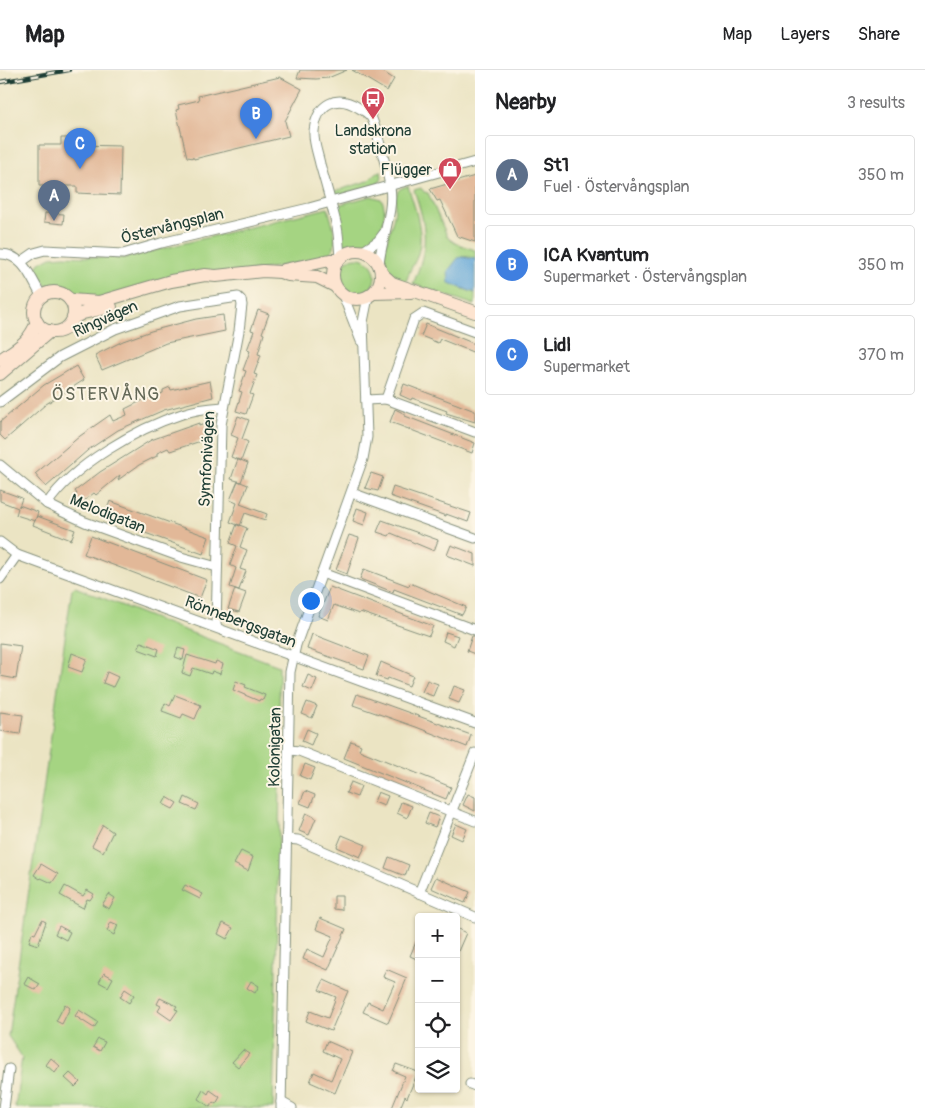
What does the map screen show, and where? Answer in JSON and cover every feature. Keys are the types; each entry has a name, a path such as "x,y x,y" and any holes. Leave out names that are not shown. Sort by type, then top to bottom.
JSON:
{"main road":[{"name":"Ringvägen","path":"280,272 288,268 306,266 339,258 355,251 363,252 374,258 380,269 392,283 475,312"},
{"path":"339,258 333,274 339,290"},
{"path":"370,295 380,284 380,269"},
{"name":"Ringvägen","path":"70,300 99,302 170,281 205,275 216,276 263,271 317,278 355,299 370,295 416,291"},
{"name":"Ringvägen","path":"38,322 43,328 50,331 60,331 73,318 83,313 104,309 150,294 207,281 216,276"},
{"name":"Ringvägen","path":"42,297 55,292 62,294 70,300 74,309 73,318"},
{"path":"0,360 27,341 33,334 38,322 35,310 37,303 42,297"},
{"name":"Ringvägen","path":"0,374 50,331"}],"street":[{"path":"339,258 337,228 317,153 314,132 317,119 324,106 334,101 348,101 373,120 390,186 389,216 384,232 380,269"},
{"name":"Östervångsplan","path":"21,262 34,253 45,250 123,254 330,202 475,162"},
{"path":"363,252 378,241 384,232"},
{"path":"0,254 10,255 21,262 42,297"},
{"name":"Kolonigatan","path":"339,290 363,346"},
{"name":"Kolonigatan","path":"281,1105 290,750 290,672 293,656 364,459 367,437 363,322 370,295"},
{"name":"Ringvägen","path":"0,402 60,357 115,329 180,306 238,297"},
{"name":"Symfonivägen","path":"216,627 218,607 217,567 221,425 240,322 242,305 238,297"},
{"path":"386,399 414,319 423,313 475,332"},
{"path":"366,400 386,399 475,432"},
{"path":"47,504 66,482 101,454 120,442 181,414 201,409 223,407"},
{"name":"Melodigatan","path":"0,466 47,504 85,522 181,557 217,567"},
{"path":"352,493 475,538"},
{"name":"Rönnebergsgatan","path":"0,542 18,555 475,723"},
{"path":"0,579 18,555"},
{"path":"322,573 475,630"},
{"path":"290,750 299,751 475,821"},
{"path":"419,893 475,753"},
{"path":"287,839 298,840 475,917"},
{"path":"4,1108 9,1069"},
{"path":"281,1105 292,1108"}],"green space":[{"path":"381,171 382,178 378,184 335,196 332,192 368,181"},
{"path":"408,186 419,226 420,246 405,283 388,271 385,262 385,249 395,212 398,191"},
{"path":"421,188 424,192 428,193 448,238 455,243 475,250 475,259 462,257 448,271 458,287 475,293 475,305 413,284 424,248 424,226 414,190"},
{"path":"371,196 381,199 383,204 384,216 381,230 374,241 369,244 342,249 334,206"},
{"path":"328,208 334,229 335,242 334,248 325,258 100,299 76,298 63,290 46,285 36,272 38,264 51,257 124,258"},
{"path":"357,258 370,263 375,276 370,289 357,294 344,289 339,276 344,263"},
{"path":"75,587 279,666 280,784 273,1108 15,1108 22,1057 8,1036 72,589"}],"water":[{"path":"458,258 475,259 475,293 449,283 448,271"}],"building":[{"path":"300,70 347,70 328,78 316,79 297,78"},
{"path":"352,70 380,70 394,79 387,91"},
{"path":"280,77 302,89 285,121 289,136 194,159 187,157 176,110 179,109 178,105 199,100 198,96"},
{"path":"61,138 76,138 76,145 121,146 120,195 77,193 77,186 39,186 39,145 61,145"},
{"path":"475,176 475,242 457,236 440,200 437,201 430,189"},
{"path":"45,213 64,214 63,224 44,222"},
{"path":"258,310 269,314 262,333 264,334 258,354 261,355 254,374 257,375 250,394 253,395 246,414 236,411 242,392 239,391 246,371 243,370 250,351 247,350 254,331 251,330"},
{"path":"223,315 225,331 166,343 102,370 95,355 123,341 151,331 196,319"},
{"path":"426,324 475,344 475,353 440,339 438,343 421,336"},
{"path":"76,366 84,380 46,404 5,440 0,435 0,422 44,385"},
{"path":"210,381 213,397 164,410 118,430 88,450 46,487 35,474 80,436 110,415 113,421 127,415 125,409 163,393 163,390 170,387 171,390"},
{"path":"404,384 475,411 475,422 400,395"},
{"path":"395,409 405,414 405,416 475,443 472,453 390,422"},
{"path":"238,416 249,420 242,439 248,442 241,461 231,457 238,438 231,435"},
{"path":"199,423 199,426 205,424 207,439 170,451 168,448 157,453 157,456 139,465 118,480 120,475 96,495 94,493 80,504 74,497 77,494 75,491 100,472 151,440"},
{"path":"238,459 248,463 241,482 231,479"},
{"path":"371,473 383,477 378,491 365,488"},
{"path":"238,481 248,485 240,504 267,514 265,520 245,513 240,526 230,522 237,503 230,500"},
{"path":"393,487 471,513 468,522 390,496"},
{"path":"0,490 22,498 20,505 38,512 35,521 16,515 18,508 0,501"},
{"path":"110,501 209,537 203,554 104,518"},
{"path":"357,508 368,512 364,525 353,521"},
{"path":"37,516 75,530 71,540 33,525"},
{"path":"382,520 438,540 434,551 391,533 389,536 377,532"},
{"path":"237,524 247,528 240,547 247,550 240,569 246,571 239,590 230,587 236,568 230,565 237,546 230,543"},
{"path":"349,535 359,538 347,574 336,570"},
{"path":"91,536 207,580 200,598 84,554"},
{"path":"451,545 475,554 475,566 447,555"},
{"path":"364,569 409,586 410,583 466,607 462,615 394,589 393,592 360,579"},
{"path":"330,587 433,626 429,636 334,605 328,620 318,616"},
{"path":"235,589 246,593 239,612 228,609"},
{"path":"446,632 458,636 454,646 443,641"},
{"path":"312,634 369,656 364,669 307,649"},
{"path":"472,636 475,636 475,654 467,651"},
{"path":"141,642 159,649 157,656 138,649"},
{"path":"0,643 21,646 16,679 0,676"},
{"path":"178,648 185,650 183,660 175,657"},
{"path":"72,653 87,659 82,672 68,667"},
{"path":"187,655 215,664 216,661 223,664 220,674 212,671 211,674 193,668 190,676 182,673"},
{"path":"381,662 413,676 409,686 388,678 387,680 376,676"},
{"path":"107,672 118,677 113,687 103,683"},
{"path":"308,675 317,679 312,691 303,687"},
{"path":"427,680 438,684 433,696 422,692"},
{"path":"236,681 265,695 263,700 260,699 259,701 233,690"},
{"path":"454,686 465,690 459,703 449,699"},
{"path":"357,694 471,735 467,747 353,705"},
{"path":"175,695 201,705 195,719 183,714 181,718 162,711 165,703 170,706"},
{"path":"307,702 317,706 312,718 302,714"},
{"path":"0,712 23,715 20,734 0,731"},
{"path":"307,729 316,733 311,745 302,741"},
{"path":"351,741 361,745 359,750 451,787 446,799 344,758"},
{"path":"305,764 315,768 310,780 300,776"},
{"path":"351,782 361,786 357,797 346,793"},
{"path":"305,791 315,795 310,807 300,803"},
{"path":"378,792 388,796 384,806 374,802"},
{"path":"468,794 475,797 475,811 463,805"},
{"path":"167,797 177,803 173,809 163,804"},
{"path":"185,797 199,804 196,810 182,804"},
{"path":"401,802 412,806 407,818 397,813"},
{"path":"306,813 316,818 309,835 299,831"},
{"path":"429,813 439,817 435,827 425,823"},
{"path":"456,824 467,829 462,840 451,835"},
{"path":"103,825 113,832 103,852 92,846"},
{"path":"342,835 366,845 360,857 337,847"},
{"path":"241,851 253,857 248,871 234,864"},
{"path":"389,857 409,865 405,876 385,868"},
{"path":"41,864 58,874 52,883 34,875"},
{"path":"436,877 470,892 465,903 431,888"},
{"path":"185,885 203,894 200,899 182,890"},
{"path":"65,886 83,896 87,890 94,894 90,900 87,899 83,908 60,895"},
{"path":"109,894 115,898 109,909 102,905"},
{"path":"334,896 342,896 342,910 334,909"},
{"path":"320,918 346,929 328,970 303,959 307,949 324,957 333,936 316,929"},
{"path":"42,920 46,922 38,945 29,942 32,933 35,934"},
{"path":"111,922 118,925 114,935 107,931"},
{"path":"223,923 233,928 227,939 218,934"},
{"path":"59,926 70,932 66,940 55,934"},
{"path":"460,930 466,933 460,947"},
{"path":"415,944 415,958 410,956"},
{"path":"386,969 407,978 388,1023 363,1012 368,1002 383,1009 395,982 383,977"},
{"path":"104,973 113,978 108,987 99,982"},
{"path":"28,977 40,984 36,990 24,984"},
{"path":"324,980 348,991 331,1031 306,1021 310,1011 328,1018 336,997 319,990"},
{"path":"251,981 259,986 255,993 247,988"},
{"path":"125,989 134,995 129,1003 120,997"},
{"path":"160,998 177,1006 175,1009 178,1010 171,1020 158,1011 161,1006 157,1004"},
{"path":"65,1004 70,1008 62,1024 56,1021"},
{"path":"79,1010 98,1022 94,1028 75,1016"},
{"path":"98,1039 105,1042 100,1051 93,1047"},
{"path":"327,1041 352,1052 335,1093 310,1082 314,1072 331,1080 340,1059 323,1051"},
{"path":"243,1050 249,1054 238,1067 232,1062"},
{"path":"51,1058 60,1066 55,1073 46,1065"},
{"path":"396,1064 415,1071 415,1079 407,1098 405,1096 400,1108 392,1108 405,1076 393,1071"},
{"path":"70,1073 80,1082 75,1087 65,1078"},
{"path":"203,1090 208,1094 210,1090 220,1097 216,1104 213,1102 210,1107 198,1099"}],"railway":[{"path":"0,82 69,70"}],"place":[{"name":"Landskrona station","path":"373,120"},
{"name":"ICA Kvantum","path":"256,139"},
{"name":"Lidl","path":"80,169"},
{"name":"Flügger","path":"450,190"},
{"name":"St1","path":"54,221"}],"district":[{"name":"ÖSTERVÅNG","path":"106,394"}]}
